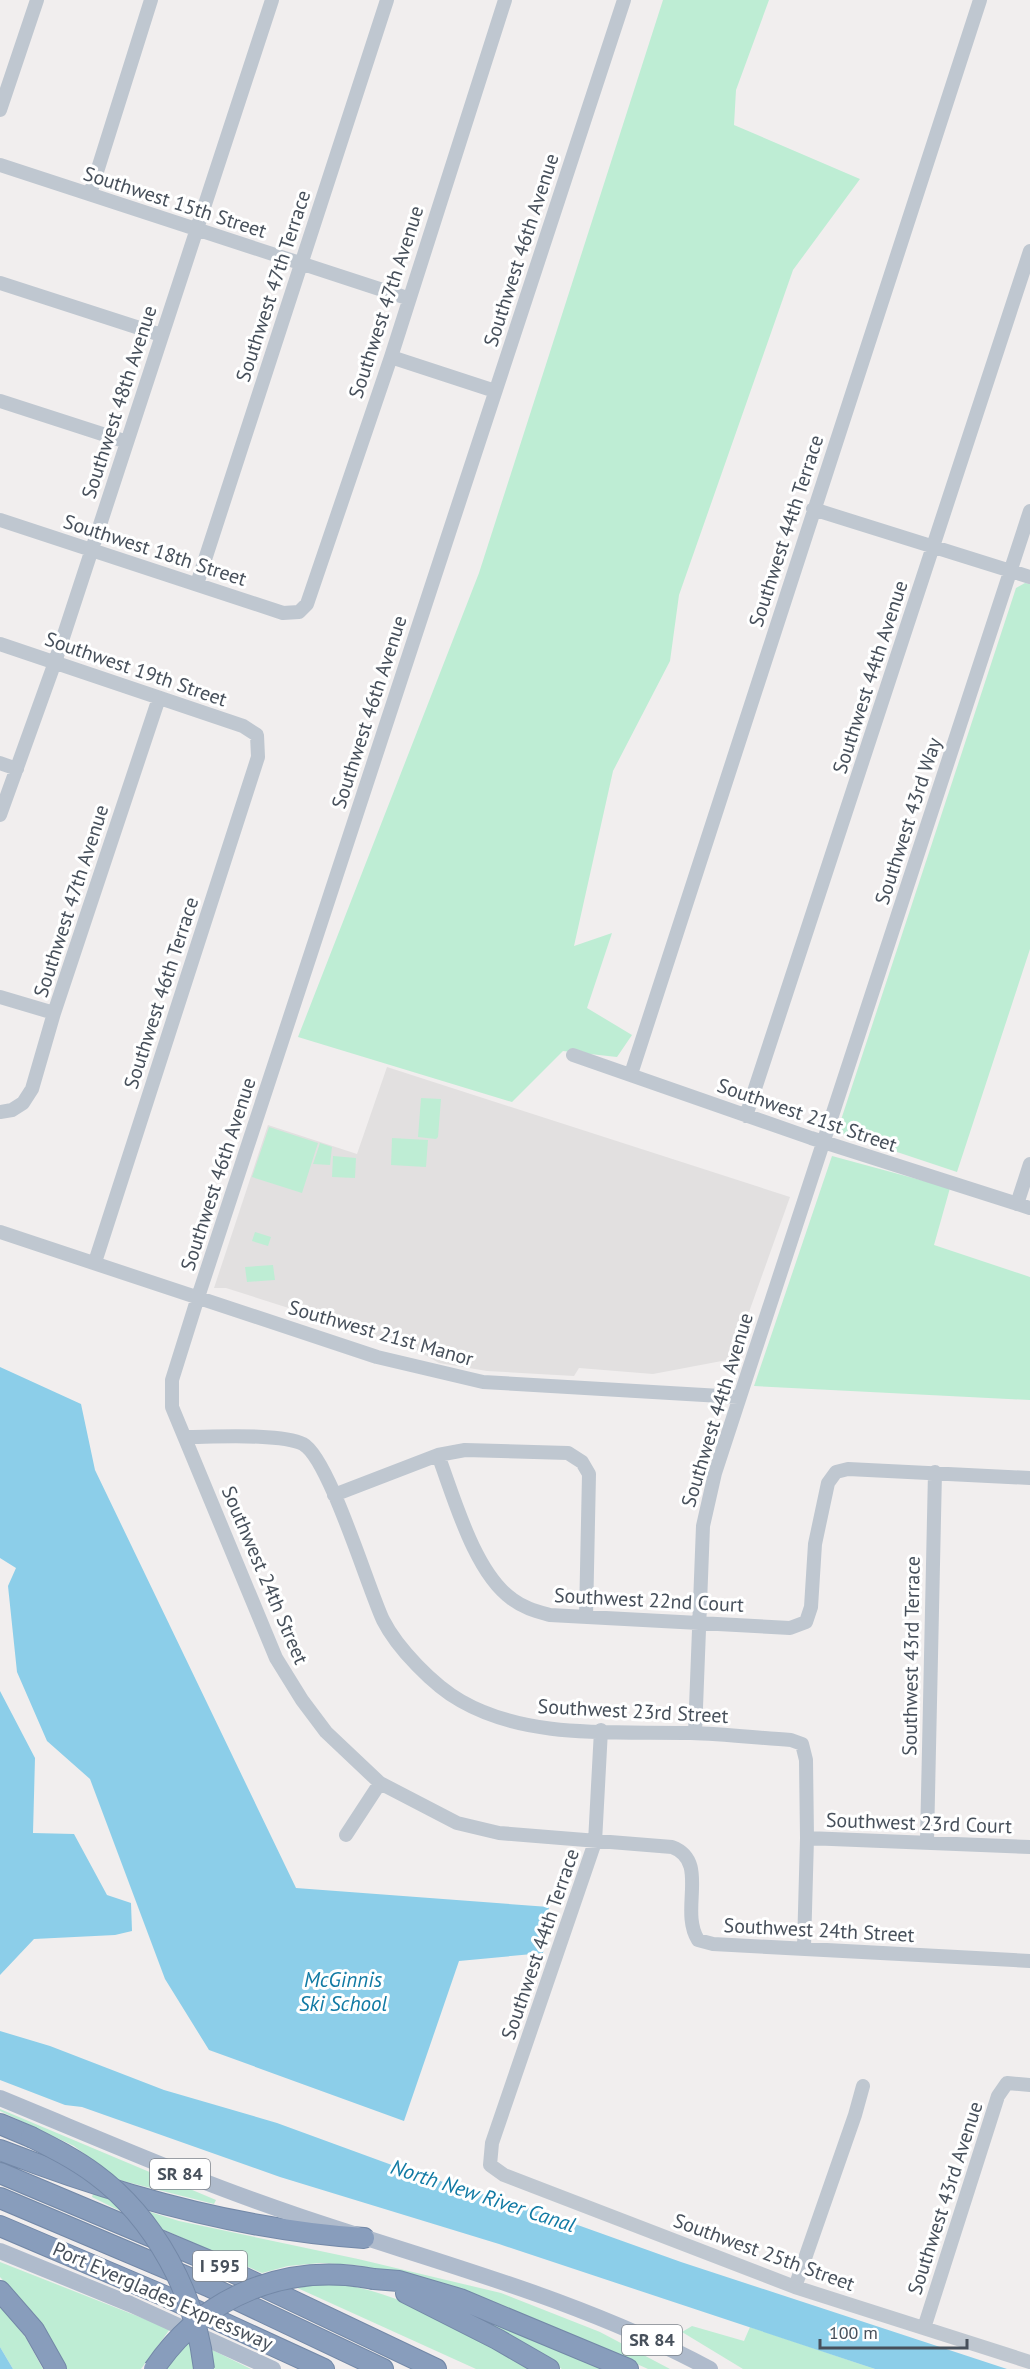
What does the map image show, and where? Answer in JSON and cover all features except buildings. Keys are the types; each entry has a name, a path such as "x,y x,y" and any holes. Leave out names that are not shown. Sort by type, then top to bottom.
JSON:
{"highway":[{"path":"0,2124 31,2137 97,2175 120,2195 148,2228 169,2261 185,2294 197,2332 204,2369"},
{"path":"0,2150 102,2187 175,2206 323,2235 364,2238"},
{"name":"I 595","path":"0,2173 207,2260 436,2369"},
{"path":"0,2198 208,2286 383,2369"},
{"name":"Port Everglades Expressway","path":"0,2226 167,2296 324,2369"},
{"path":"154,2369 175,2340 216,2306 248,2289 282,2278 318,2274 399,2281 460,2300 628,2369"},
{"path":"374,2279 426,2302 549,2369"},
{"path":"0,2291 34,2330 56,2369"}],"main road":[{"name":"SR 84","path":"0,2098 188,2177 364,2238 491,2277 592,2314 710,2369"},
{"path":"0,2251 129,2304 273,2369"},
{"path":"592,2314 688,2369"}],"street":[{"path":"0,110 37,0"},
{"path":"90,194 151,0"},
{"name":"Southwest 48th Avenue","path":"0,815 55,662 272,0"},
{"name":"Southwest 47th Terrace","path":"197,584 387,0"},
{"name":"Southwest 47th Avenue","path":"299,612 307,604 390,357 407,298 505,0"},
{"name":"Southwest 46th Avenue","path":"186,1437 172,1407 171,1389 198,1297 624,0"},
{"name":"Southwest 44th Terrace","path":"631,1074 980,0"},
{"name":"Southwest 15th Street","path":"0,165 407,298"},
{"name":"Southwest 44th Avenue","path":"746,1116 1030,250"},
{"path":"0,283 161,335"},
{"path":"390,357 495,391"},
{"path":"0,401 127,442"},
{"path":"813,509 1030,577"},
{"name":"Southwest 43rd Way","path":"823,1142 1030,511"},
{"name":"Southwest 18th Street","path":"0,520 283,614 299,612"},
{"name":"Southwest 19th Street","path":"0,644 243,726 257,735"},
{"name":"Southwest 47th Avenue","path":"6,1111 23,1103 32,1089 54,1013 159,698"},
{"name":"Southwest 46th Terrace","path":"95,1262 258,757 257,735"},
{"path":"0,763 18,769"},
{"path":"0,997 54,1013"},
{"name":"Southwest 21st Street","path":"573,1055 823,1142 1023,1206"},
{"name":"Southwest 44th Avenue","path":"695,1733 703,1527 715,1473 738,1397 823,1142"},
{"path":"1023,1206 1030,1164"},
{"path":"0,1232 198,1297"},
{"name":"Southwest 21st Manor","path":"198,1297 377,1357 483,1382 738,1397"},
{"name":"Southwest 23rd Street","path":"186,1437 280,1439 304,1444 318,1462 334,1495 384,1622 405,1652 422,1670 460,1701 498,1718 533,1727 695,1733 791,1740 802,1744 806,1760 807,1838"},
{"name":"Southwest 24th Street","path":"186,1437 276,1658 302,1700 326,1732 380,1783 457,1823 499,1833 672,1847 684,1851 692,1864 691,1929 698,1940 713,1944 804,1947 1030,1961"},
{"path":"334,1495 438,1455 465,1450 568,1453 582,1462 590,1474 586,1617"},
{"name":"Southwest 22nd Court","path":"438,1455 488,1573 509,1598 527,1609 550,1615 790,1628 806,1622 811,1607 815,1544 828,1482 836,1472 848,1469 935,1472"},
{"path":"935,1472 1030,1478"},
{"name":"Southwest 43rd Terrace","path":"927,1841 935,1472"},
{"name":"Southwest 44th Terrace","path":"490,2165 492,2143 595,1842 601,1730"},
{"path":"346,1834 380,1783"},
{"path":"804,1947 807,1838"},
{"name":"Southwest 23rd Court","path":"807,1838 927,1841 1030,1847"},
{"name":"Southwest 43rd Avenue","path":"924,2328 998,2096 1006,2083 1030,2085"},
{"path":"795,2287 863,2086"},
{"name":"Southwest 25th Street","path":"490,2165 504,2175 795,2287 1030,2362"}],"shaded area":[{"path":"387,1067 790,1197 733,1357 653,1374 579,1368 574,1376 487,1371 439,1363 411,1347 226,1288 214,1288 268,1125 357,1154"}],"green space":[{"path":"663,0 769,0 736,90 734,125 860,179 793,270 679,595 670,661 613,771 574,946 612,933 587,1008 632,1035 617,1057 563,1051 512,1102 298,1037 479,573"},
{"path":"1025,583 1030,584 1030,949 957,1172 837,1132 1016,588"},
{"path":"421,1098 441,1099 436,1139 418,1137"},
{"path":"269,1127 318,1143 302,1193 252,1177"},
{"path":"392,1138 428,1140 426,1167 391,1165"},
{"path":"320,1143 332,1147 330,1165 313,1164"},
{"path":"333,1156 356,1158 355,1178 332,1177"},
{"path":"832,1156 950,1188 934,1245 1030,1277 1030,1400 754,1386"},
{"path":"255,1232 271,1237 268,1246 252,1241"},
{"path":"273,1265 275,1280 247,1282 245,1267"},
{"path":"0,2109 216,2200 214,2204 119,2180 74,2146"},
{"path":"93,2194 179,2221 358,2259 501,2293 600,2332 670,2369 648,2369 562,2330 399,2273 356,2265 320,2263 288,2266 262,2273 114,2208 92,2197"},
{"path":"0,2262 170,2329 141,2369 67,2369 37,2317 0,2277"},
{"path":"335,2283 362,2288 414,2306 537,2369 476,2369 293,2286"},
{"path":"0,2305 26,2338 43,2369 13,2369 0,2347"},
{"path":"465,2309 615,2369 562,2369 463,2315"},
{"path":"692,2326 744,2341 750,2327 875,2369 743,2369 682,2332"},
{"path":"190,2339 251,2369 166,2369"}],"water":[{"name":"McGinnis Ski School","path":"0,1367 81,1404 95,1470 296,1888 549,1907 543,1953 459,1961 404,2121 209,2050 165,1979 90,1779 47,1741 17,1672 8,1586 16,1568 0,1558"},
{"path":"0,1691 35,1758 33,1833 74,1834 107,1895 131,1903 132,1931 115,1935 34,1939 0,1975"},
{"name":"North New River Canal","path":"0,2031 50,2046 164,2090 277,2123 411,2172 547,2214 681,2262 1007,2369 875,2369 499,2244 280,2177 82,2107 65,2105 0,2080"},
{"path":"0,2347 13,2369 0,2369"}]}
